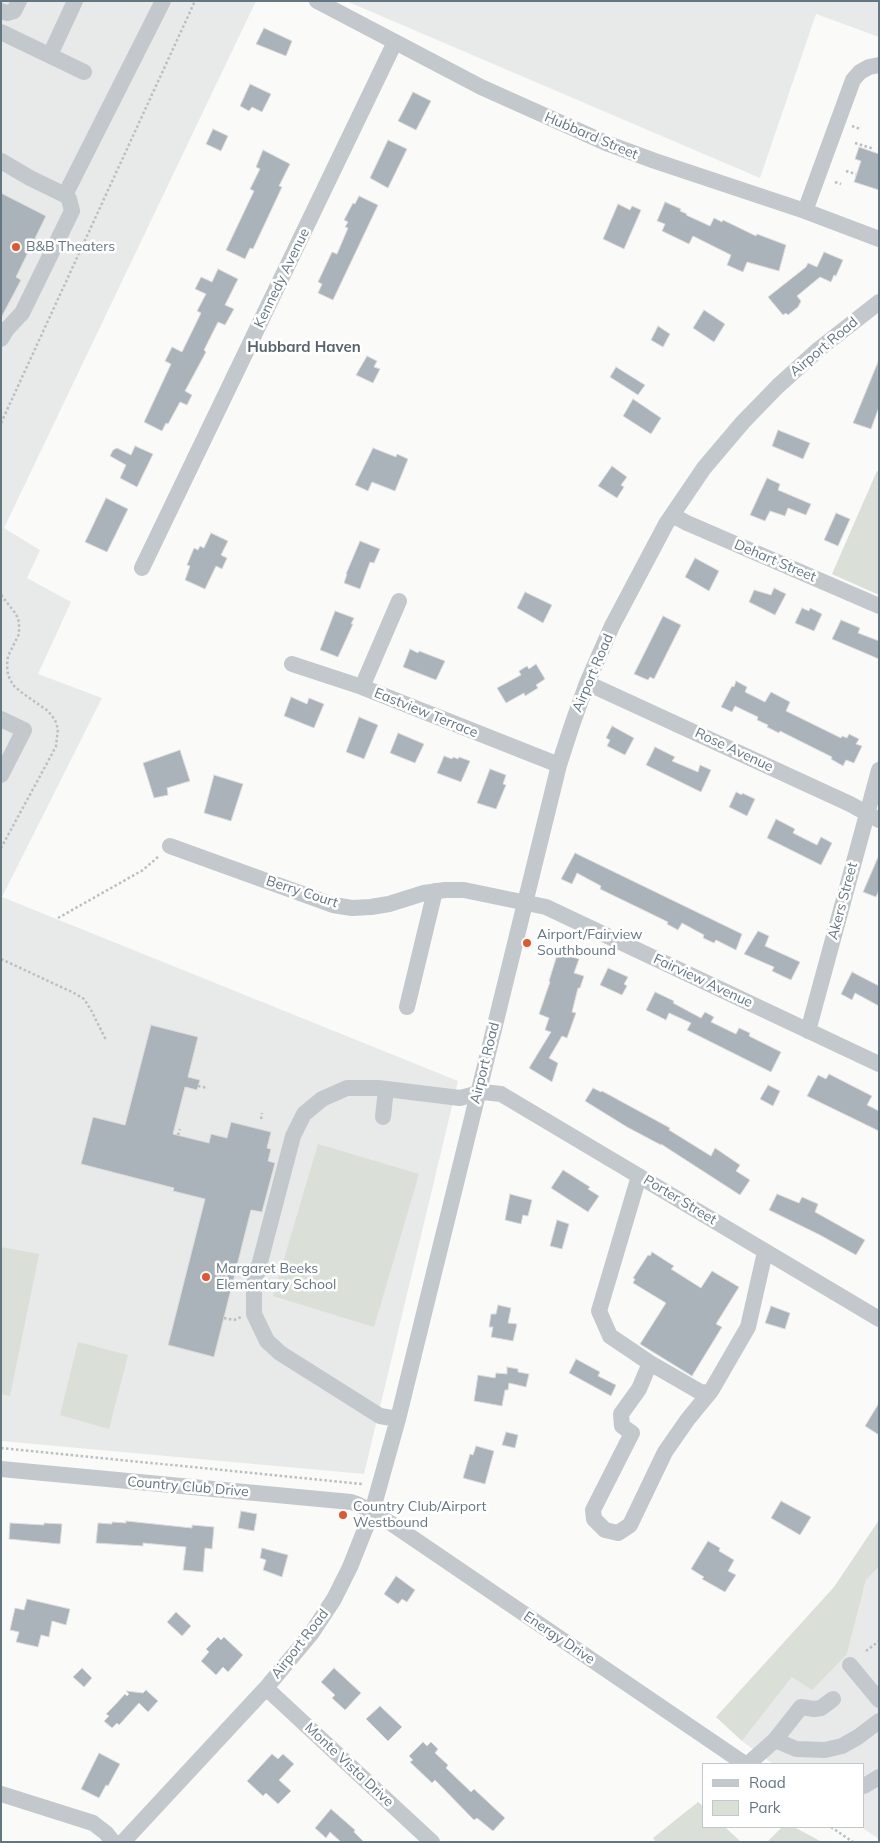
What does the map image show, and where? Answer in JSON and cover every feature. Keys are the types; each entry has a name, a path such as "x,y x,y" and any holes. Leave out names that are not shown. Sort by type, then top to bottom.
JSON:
{"street":[{"path":"1,11 7,13 14,11 19,1"},
{"path":"50,55 75,1"},
{"path":"64,195 163,1"},
{"name":"Hubbard Street","path":"317,1 481,87 606,144 805,211 879,239"},
{"path":"1,32 84,72"},
{"name":"Kennedy Avenue","path":"142,568 396,42"},
{"path":"805,211 853,80 860,72 869,67 879,65"},
{"path":"1,161 64,195 69,199 72,206 70,216 22,313 3,331"},
{"name":"Airport Road","path":"123,1842 266,1688 311,1634 334,1599 350,1567 372,1512 398,1419 559,765 587,683 638,576 672,515 704,468 743,422 778,386 819,349 879,302"},
{"name":"Dehart Street","path":"672,515 687,524 879,606"},
{"path":"362,687 399,601"},
{"name":"Eastview Terrace","path":"292,664 362,687 559,765"},
{"name":"Rose Avenue","path":"587,683 850,804 873,817"},
{"path":"1,719 24,730 1,775"},
{"name":"Akers Street","path":"808,1031 873,817 879,770"},
{"name":"Berry Court","path":"170,846 334,905 352,908 389,904 424,892 435,891 464,890 525,902"},
{"path":"407,1007 435,891"},
{"name":"Fairview Avenue","path":"525,902 546,907 879,1064"},
{"name":"Porter Street","path":"398,1419 380,1416 280,1353 267,1341 254,1314 254,1285 292,1136 304,1114 322,1098 347,1088 386,1089 460,1098 478,1093 502,1094 879,1319"},
{"path":"383,1117 386,1089"},
{"path":"639,1176 599,1310 610,1336 650,1363 702,1393 711,1391"},
{"path":"650,1363 639,1389 621,1414 622,1426 632,1433 593,1510 594,1519 605,1530 618,1533 630,1525 665,1452 688,1419 711,1391 748,1327 765,1252"},
{"name":"Country Club Drive","path":"1,1469 351,1502 372,1512"},
{"name":"Energy Drive","path":"372,1512 746,1763"},
{"path":"850,1665 879,1700"},
{"name":"Monte Vista Drive","path":"266,1688 432,1842"},
{"path":"748,1763 776,1740 801,1707 821,1708 833,1699"},
{"path":"776,1740 796,1749 825,1750 842,1746 858,1737 879,1721"},
{"path":"865,1785 879,1777"},
{"path":"1,1794 93,1823 106,1833 113,1842"}],"path":[{"path":"1,423 195,1"},
{"path":"855,143 874,149"},
{"path":"846,171 856,174"},
{"path":"835,182 841,184"},
{"path":"58,918 143,870 170,846"},
{"path":"1,959 84,999 106,1040"},
{"path":"198,1086 208,1088"},
{"path":"261,1119 262,1113"},
{"path":"178,1136 180,1129"},
{"path":"224,1318 234,1320 244,1316"},
{"path":"1,1448 362,1484"},
{"path":"866,1651 879,1641"},
{"path":"832,1828 853,1842"}],"shaded area":[{"name":"Margaret Beeks Elementary School","path":"1,1 256,1 4,528 40,550 27,578 71,602 38,674 102,698 2,897 458,1081 364,1474 1,1441"},
{"path":"346,1 879,1 879,37 816,14 760,178"},
{"path":"879,1567 879,1839 862,1828 865,1828 865,1763 772,1763 742,1741 792,1677 847,1654 866,1580"}],"green space":[{"path":"877,471 879,472 879,595 832,574"},
{"path":"318,1144 419,1174 374,1327 273,1296"},
{"path":"1,1247 39,1254 10,1396 1,1394"},
{"path":"78,1342 128,1355 109,1429 60,1415"},
{"path":"879,1520 879,1567 866,1580 847,1654 812,1690 792,1677 742,1741 716,1717 834,1587"},
{"path":"698,1802 702,1805 702,1828 726,1828 741,1842 656,1842 653,1838"},
{"path":"781,1828 796,1828 822,1842 767,1842"}],"building":[{"path":"264,28 292,41 286,56 256,44"},
{"path":"250,84 271,94 262,112 252,107 249,111 240,106"},
{"path":"413,92 431,101 416,130 398,121"},
{"path":"213,129 228,136 221,151 206,144"},
{"path":"388,140 407,149 388,188 370,178"},
{"path":"859,147 879,154 879,190 854,182 861,161 855,159"},
{"path":"263,150 290,164 279,186 282,187 253,249 250,248 245,259 226,250 254,191 250,189 260,169 256,167"},
{"name":"B&B Theaters","path":"1,193 46,216 16,277 21,280 1,318"},
{"path":"359,196 378,205 333,300 318,293 322,284 318,282 332,252 337,254 348,228 345,227 348,222 344,220"},
{"path":"665,202 681,209 680,211 686,215 710,226 714,218 722,222 723,220 756,236 757,234 786,245 779,271 747,262 743,272 727,265 731,255 693,236 689,244 662,231 665,224 657,221"},
{"path":"618,204 630,210 632,206 641,210 624,249 603,239"},
{"path":"824,252 843,260 836,276 834,275 831,282 820,277 797,296 801,301 798,307 788,315 786,313 783,315 768,297 806,267 808,263 817,267"},
{"path":"218,269 238,279 225,305 234,309 225,325 218,322 204,350 206,352 185,391 192,395 187,405 180,402 162,431 144,422 171,364 165,361 172,347 182,352 201,313 197,311 206,294 195,289 201,277 212,282"},
{"path":"704,310 725,324 714,342 693,328"},
{"path":"658,326 670,334 663,347 651,340"},
{"path":"367,356 377,361 374,367 380,369 373,383 356,375"},
{"path":"878,362 879,407 871,429 853,423"},
{"path":"616,367 645,385 638,395 610,377"},
{"path":"633,399 661,418 651,434 623,416"},
{"path":"778,430 810,443 803,459 772,446"},
{"path":"135,446 153,454 137,487 120,478 126,465 110,456 113,450 117,448 131,455"},
{"path":"373,448 396,457 397,454 408,459 395,491 372,482 368,491 355,485"},
{"path":"612,466 627,477 621,485 624,487 617,498 598,486"},
{"path":"767,478 780,484 778,490 811,504 806,515 788,508 785,516 770,511 765,521 750,515"},
{"path":"106,498 128,509 107,552 85,542"},
{"path":"836,513 850,519 838,546 824,540"},
{"path":"211,533 228,541 221,555 227,558 222,569 216,566 205,589 185,580 190,566 187,565 194,548 198,550 200,546 204,548"},
{"path":"360,541 380,549 374,563 370,562 360,589 344,583"},
{"path":"695,558 719,571 709,591 685,577"},
{"path":"774,588 786,594 775,615 749,602 754,590 771,595"},
{"path":"525,592 552,605 543,623 517,608"},
{"path":"802,608 809,611 810,608 822,614 814,631 795,623"},
{"path":"335,611 354,618 338,657 320,650"},
{"path":"663,616 681,625 654,679 650,677 648,680 634,674"},
{"path":"841,620 860,628 858,633 879,641 879,659 832,639"},
{"path":"410,649 445,661 436,680 403,667"},
{"path":"536,664 545,679 536,685 538,688 525,696 524,693 506,703 497,688 521,675 519,671 527,666 529,669"},
{"path":"736,681 747,687 745,692 765,702 771,692 790,702 786,711 841,738 842,736 847,738 849,734 859,739 856,744 862,746 854,763 846,760 843,766 831,759 832,757 780,731 779,733 767,727 768,725 757,720 758,717 735,706 732,712 721,707"},
{"path":"291,697 307,704 309,698 324,704 314,728 284,716"},
{"path":"359,717 378,725 364,759 346,752"},
{"path":"612,726 634,738 625,755 607,746 610,740 606,738"},
{"path":"398,733 424,744 415,763 390,753"},
{"path":"655,747 675,757 672,761 698,772 700,765 711,770 701,792 646,765"},
{"path":"180,750 190,781 167,788 168,795 154,798 143,763"},
{"path":"444,756 452,759 453,757 458,759 459,757 470,761 461,782 437,773"},
{"path":"490,769 506,775 503,784 506,785 496,809 477,803"},
{"path":"214,775 243,784 231,821 204,813"},
{"path":"736,792 755,799 747,816 729,807"},
{"path":"776,819 795,829 793,833 817,845 821,837 832,843 821,865 767,838"},
{"path":"575,853 742,934 736,950 716,940 714,943 703,938 704,935 682,923 678,930 667,924 668,922 600,889 601,886 577,873 572,884 561,879"},
{"path":"879,855 879,890 876,897 863,892"},
{"path":"758,931 769,936 765,946 800,962 791,980 772,971 774,967 744,954"},
{"path":"558,952 579,959 574,973 584,976 580,988 578,988 572,1012 576,1013 567,1038 562,1036 549,1058 558,1063 552,1082 529,1068 551,1032 545,1030 549,1018 539,1014"},
{"path":"608,968 628,977 624,984 627,986 622,995 600,985"},
{"path":"852,972 879,986 879,1006 855,993 852,1000 841,994"},
{"path":"655,992 674,1001 673,1003 701,1018 705,1012 714,1017 711,1022 736,1034 739,1028 750,1033 749,1036 781,1052 771,1072 687,1030 691,1023 669,1013 666,1020 646,1010"},
{"path":"151,1025 198,1037 188,1077 200,1080 197,1090 185,1087 173,1134 209,1143 211,1134 227,1138 231,1122 271,1132 267,1148 271,1149 268,1161 275,1163 262,1212 251,1210 214,1357 168,1345 205,1199 173,1191 174,1188 81,1164 93,1117 125,1125"},
{"path":"829,1074 872,1096 867,1105 879,1111 879,1131 807,1096 818,1075 826,1079"},
{"path":"768,1085 780,1091 773,1106 760,1099"},
{"path":"593,1088 670,1128 669,1130 711,1156 715,1148 740,1165 736,1171 750,1180 740,1195 661,1144 627,1127 585,1101"},
{"path":"563,1170 590,1187 588,1189 599,1196 588,1212 551,1188"},
{"path":"510,1194 532,1200 528,1216 523,1215 521,1224 505,1220"},
{"path":"777,1194 799,1203 802,1197 818,1204 815,1212 865,1240 856,1255 769,1210"},
{"path":"557,1220 569,1224 562,1249 550,1246"},
{"path":"652,1252 674,1266 671,1269 701,1288 712,1271 739,1287 716,1324 722,1327 692,1376 640,1344 666,1303 633,1283 635,1279 633,1278"},
{"path":"498,1305 511,1308 508,1323 517,1324 513,1341 491,1337 493,1327 489,1327 491,1314 496,1314"},
{"path":"771,1306 790,1313 785,1329 765,1323"},
{"path":"576,1359 600,1372 598,1376 616,1385 611,1396 569,1373"},
{"path":"507,1367 529,1374 526,1387 509,1383 508,1390 505,1390 502,1406 474,1401 478,1375 495,1378 496,1373 507,1374"},
{"path":"879,1403 879,1435 865,1426"},
{"path":"506,1432 518,1435 515,1448 502,1445"},
{"path":"476,1446 494,1451 485,1484 463,1478 470,1454 473,1455"},
{"path":"781,1501 811,1517 800,1535 771,1518"},
{"path":"241,1511 257,1514 254,1531 238,1528"},
{"path":"126,1521 192,1528 192,1525 214,1527 212,1549 205,1548 203,1572 183,1570 186,1547 143,1543 143,1546 96,1543 98,1523 126,1523"},
{"path":"10,1523 62,1524 60,1544 9,1539"},
{"path":"708,1541 720,1548 719,1551 734,1560 728,1571 736,1575 725,1592 702,1579 704,1577 691,1569"},
{"path":"262,1548 288,1555 282,1577 263,1570 266,1560 260,1558"},
{"path":"396,1576 415,1590 407,1602 402,1599 398,1604 384,1594"},
{"path":"27,1599 70,1609 66,1625 52,1621 49,1637 41,1635 38,1647 16,1642 19,1632 10,1630 15,1608 24,1610"},
{"path":"176,1612 191,1626 182,1636 167,1622"},
{"path":"218,1637 221,1640 224,1637 243,1655 228,1672 223,1667 216,1675 201,1661 209,1652 206,1649"},
{"path":"82,1668 92,1678 84,1687 73,1677"},
{"path":"334,1668 361,1693 345,1710 332,1698 335,1695 321,1682"},
{"path":"146,1690 158,1701 148,1712 139,1703 119,1725 117,1723 112,1728 104,1721 109,1716 106,1714 125,1694 127,1696 129,1694 126,1691 143,1693"},
{"path":"380,1706 402,1727 388,1741 366,1719"},
{"path":"423,1742 427,1746 431,1742 438,1749 435,1753 448,1765 446,1768 471,1792 474,1789 505,1818 493,1831 477,1818 474,1820 435,1780 432,1783 410,1762 413,1760 409,1756"},
{"path":"99,1753 120,1764 99,1798 81,1789"},
{"path":"272,1754 278,1759 283,1754 294,1764 279,1780 291,1791 278,1804 266,1793 263,1796 247,1781"},
{"path":"331,1809 355,1830 354,1832 364,1842 341,1842 330,1832 326,1838 315,1828"}],"place":[{"name":"B&B Theaters","path":"16,247"},
{"name":"Airport/Fairview Southbound","path":"527,943"},
{"name":"Margaret Beeks Elementary School","path":"206,1277"},
{"name":"Country Club/Airport Westbound","path":"343,1515"}],"district":[{"name":"Hubbard Haven","path":"304,347"}]}
